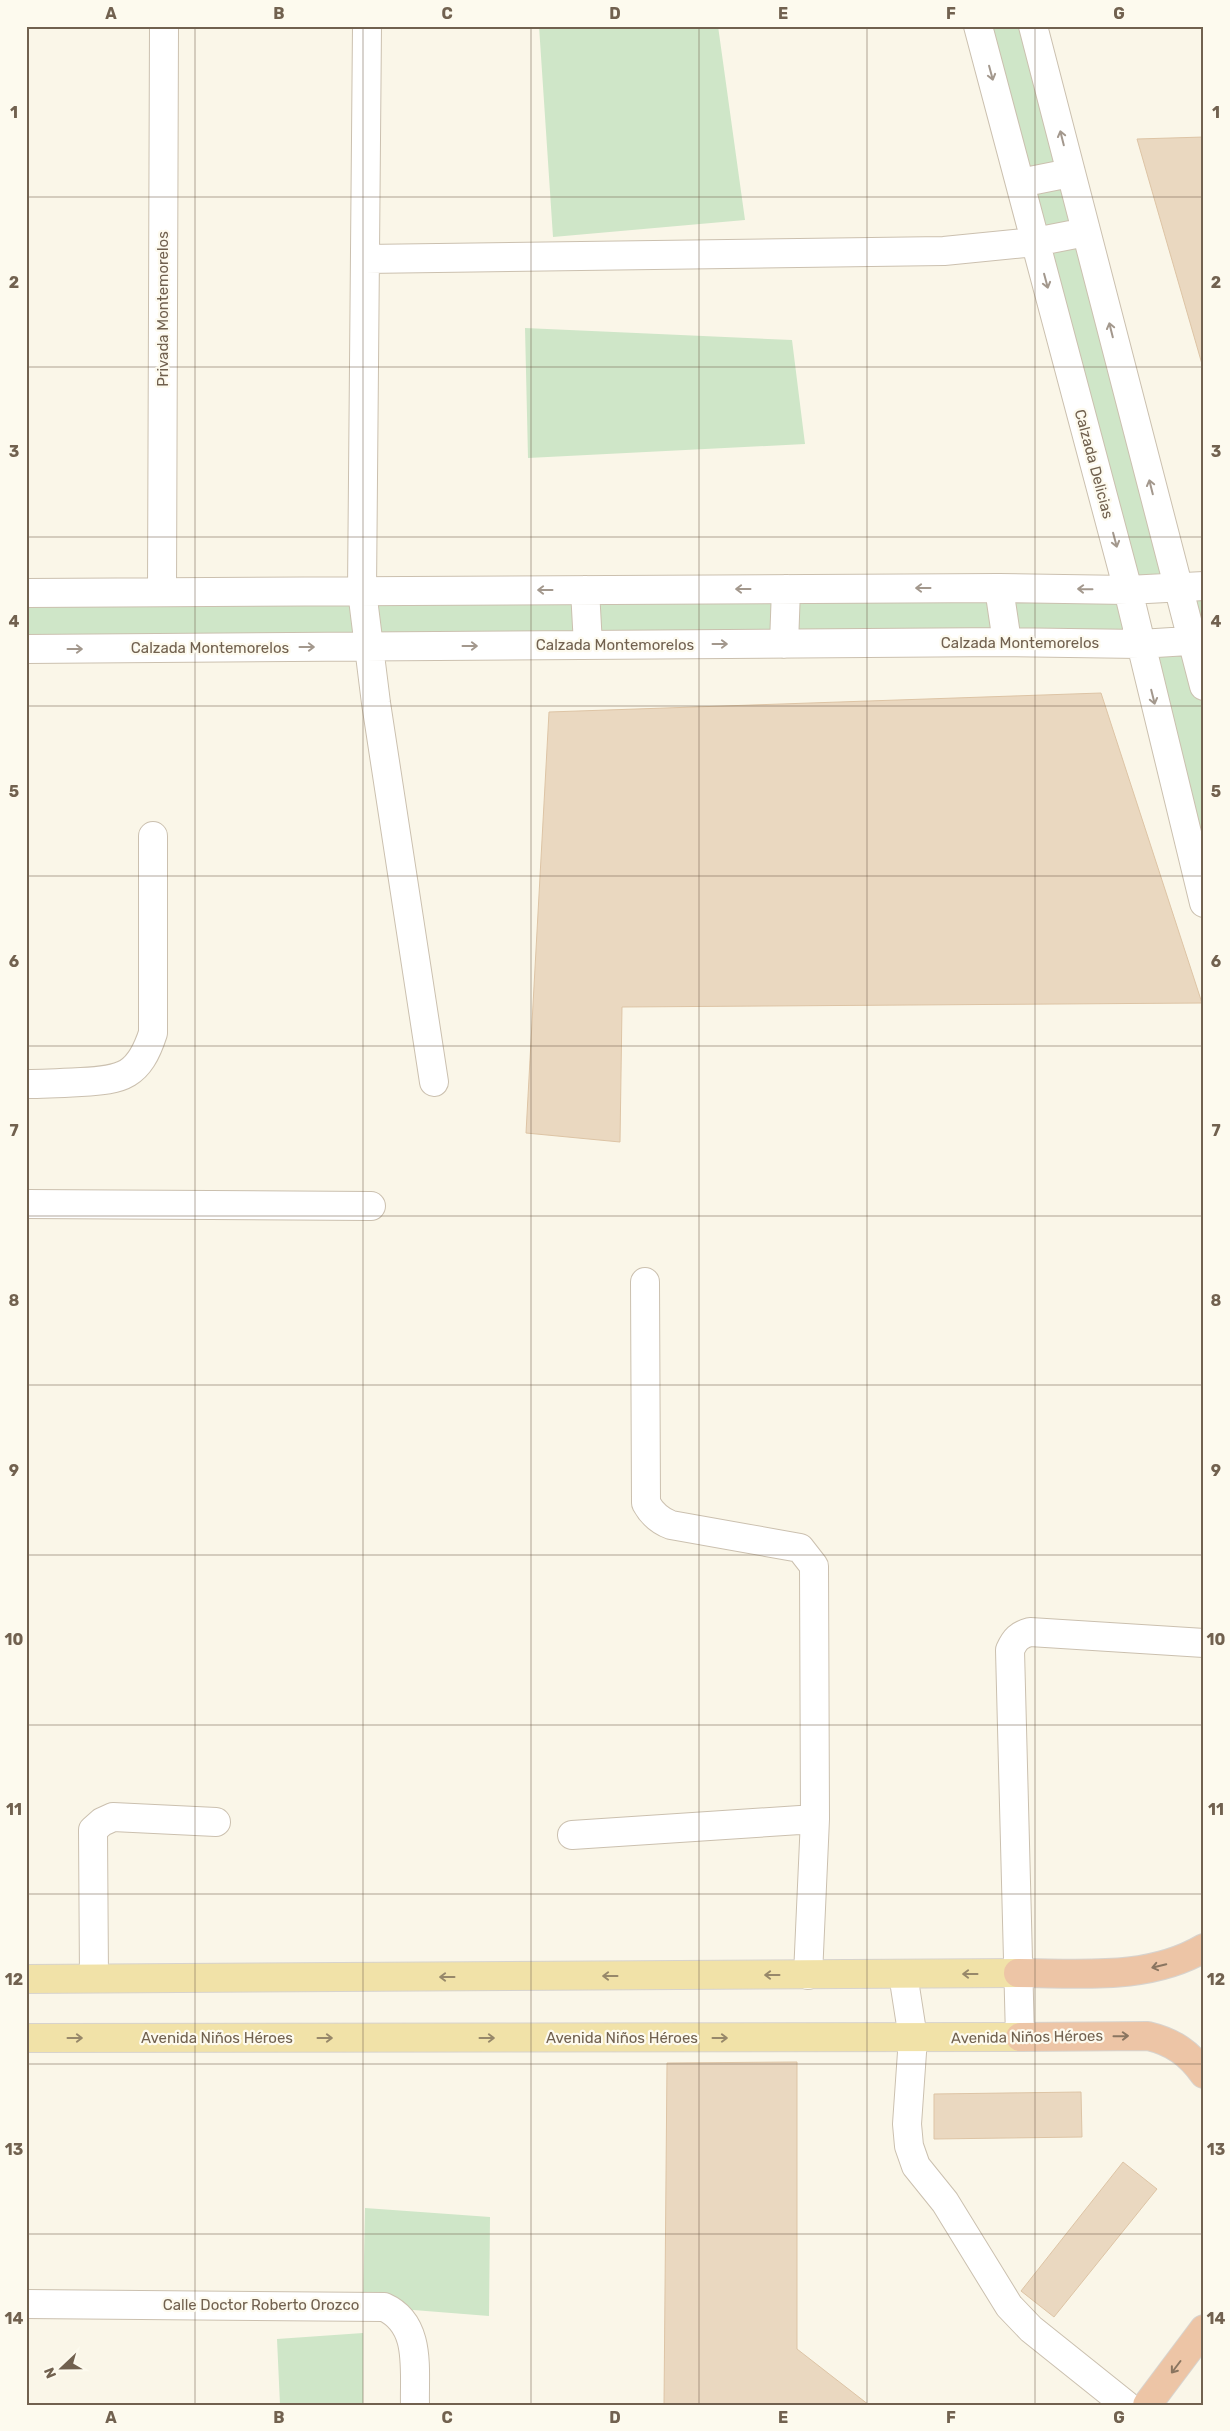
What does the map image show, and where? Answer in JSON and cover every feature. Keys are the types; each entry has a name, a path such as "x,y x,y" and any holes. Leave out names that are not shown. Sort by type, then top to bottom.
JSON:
{"highway":[{"path":"1018,1973 1128,1973 1162,1966 1204,1948"},
{"name":"Avenida Niños Héroes","path":"1020,2037 1148,2036 1163,2040 1181,2049 1204,2074"},
{"path":"1147,2405 1204,2329"}],"main road":[{"path":"26,1978 1018,1973"},
{"name":"Avenida Niños Héroes","path":"26,2038 1020,2037"}],"street":[{"name":"Privada Montemorelos","path":"162,592 164,26"},
{"path":"366,26 362,591 368,647 434,1082"},
{"name":"Calzada Delicias","path":"978,26 1128,590 1204,903"},
{"path":"1033,26 1177,586 1198,640 1204,686"},
{"path":"1020,183 1070,173"},
{"path":"365,259 944,251 1035,242 1086,232"},
{"path":"26,593 1000,588 1128,590 1204,586"},
{"path":"1000,588 1007,642"},
{"path":"784,644 786,589"},
{"path":"585,590 588,645"},
{"name":"Calzada Montemorelos","path":"26,649 1007,642 1140,644 1198,640"},
{"path":"26,1084 112,1080 132,1068 148,1049 153,1033 153,836"},
{"path":"26,1204 371,1206"},
{"path":"646,1282 646,1503 657,1517 671,1525 800,1548 814,1566 815,1819 808,1975"},
{"path":"1020,2037 1010,1650 1013,1643 1018,1637 1030,1632 1204,1643"},
{"path":"94,1978 93,1830 97,1825 113,1817 216,1822"},
{"path":"572,1835 815,1819"},
{"path":"903,1974 913,2038 907,2124 909,2146 916,2166 945,2202 1009,2306 1031,2329 1126,2405"},
{"name":"Calle Doctor Roberto Orozco","path":"26,2304 384,2307 394,2311 404,2319 410,2333 414,2347 415,2405"}],"green space":[{"path":"539,26 718,26 745,220 553,237"},
{"path":"979,26 1032,26 1068,164 1017,172"},
{"path":"1061,174 1165,587 1128,590 1022,190"},
{"path":"525,328 792,340 805,444 528,458"},
{"path":"26,595 1131,602 1122,643 26,650"},
{"path":"1204,596 1204,628 1180,597"},
{"path":"1192,640 1204,690 1204,887 1142,652"},
{"path":"365,2208 490,2217 489,2316 363,2306"},
{"path":"363,2333 363,2405 280,2405 277,2339"}],"building":[{"path":"1204,137 1204,371 1137,139"},
{"path":"1101,693 1202,1003 622,1007 620,1142 526,1133 549,712"},
{"path":"797,2062 797,2349 869,2405 664,2405 667,2063"},
{"path":"1081,2092 1082,2137 934,2139 934,2094"},
{"path":"1123,2162 1157,2189 1054,2317 1021,2291"}]}
